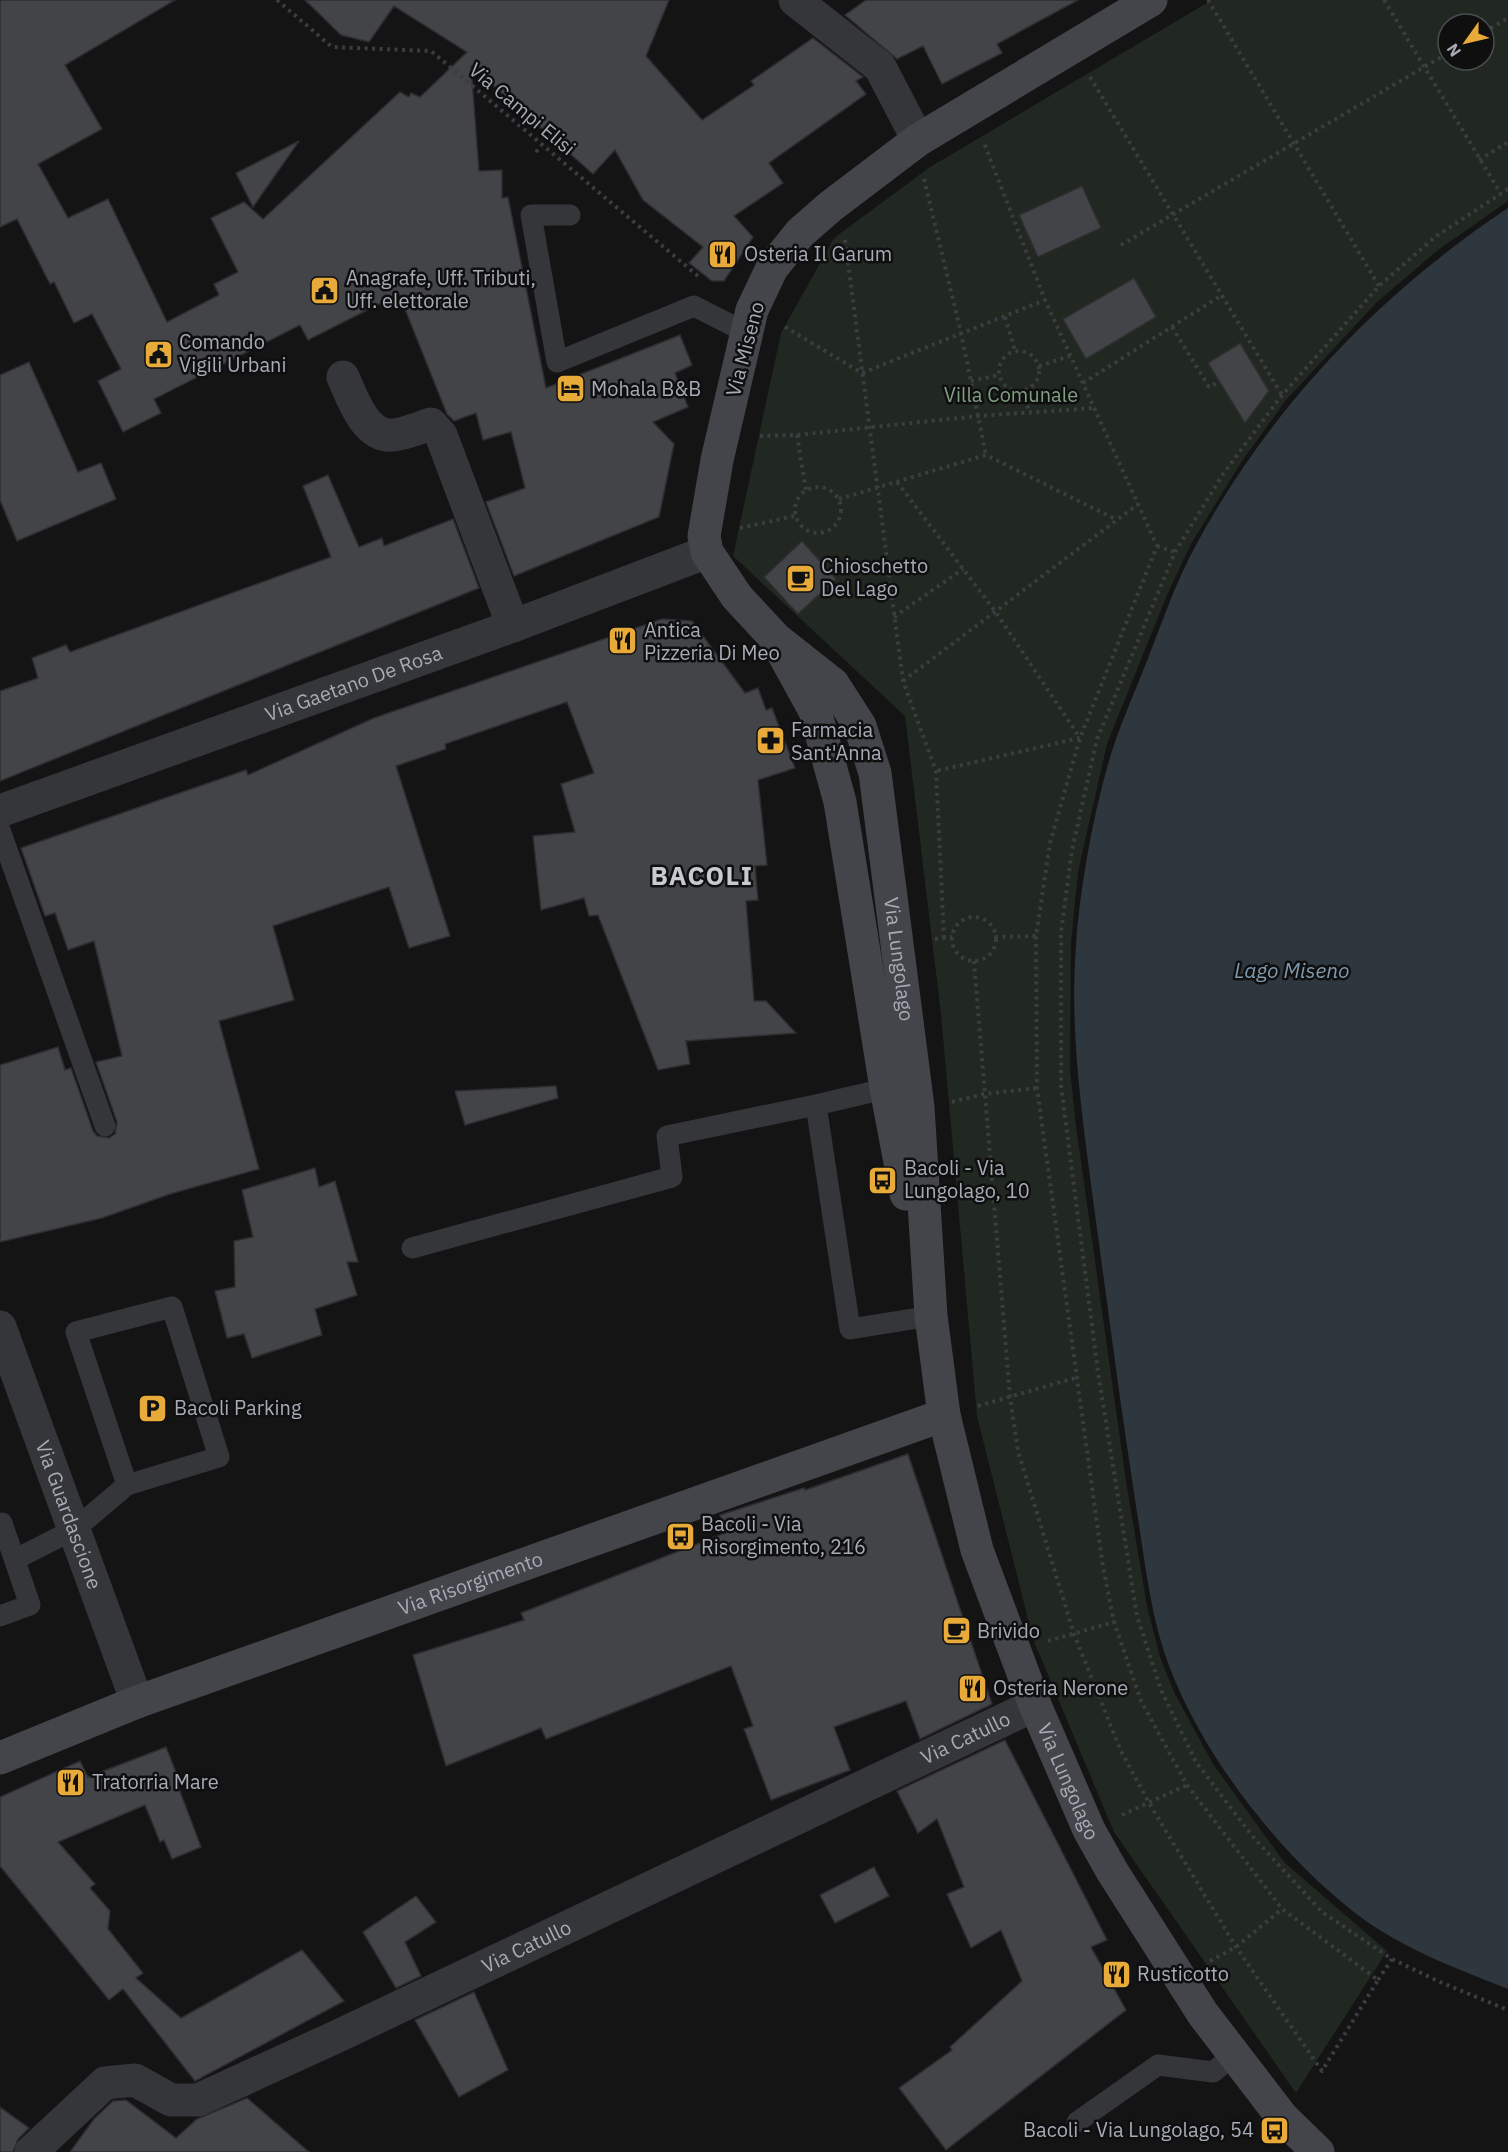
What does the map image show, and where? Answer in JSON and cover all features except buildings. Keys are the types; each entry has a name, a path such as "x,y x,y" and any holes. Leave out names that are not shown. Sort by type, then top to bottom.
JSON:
{"main road":[{"name":"Via Miseno","path":"706,544 717,460 761,327 752,310 772,268 800,232 918,140 1151,0"},
{"name":"Via Lungolago","path":"706,544 737,597 776,639 815,711 840,802 900,1086 944,1415 977,1550 1035,1705 1089,1830 1112,1871 1203,2014 1282,2117 1313,2151"},
{"name":"Via Risorgimento","path":"0,1758 137,1702 944,1415"}],"street":[{"path":"795,0 880,67 918,140"},
{"path":"343,377 364,420 376,430 392,436 430,424 441,435 513,626"},
{"name":"Via Gaetano De Rosa","path":"0,811 513,626 706,544"},
{"name":"Via Guardascione","path":"0,1327 137,1702"},
{"name":"Via Catullo","path":"30,2152 105,2083 135,2080 171,2100 198,2100 338,2036 1035,1705"}],"lane":[{"path":"570,215 531,215 557,362 694,306 761,327"},
{"path":"0,830 105,1126"},
{"path":"412,1248 672,1177 667,1136 900,1086"},
{"path":"816,1105 850,1329 931,1316"},
{"path":"16,1559 75,1529 127,1485 219,1457 172,1307 76,1332 127,1485"},
{"path":"0,1524 2,1523 16,1559 30,1605 0,1616"},
{"path":"1077,2122 1158,2065 1213,2072 1234,2055"}],"path":[{"name":"Via Campi Elisi","path":"276,0 332,47 431,51 700,278"},
{"path":"1208,0 1379,286"},
{"path":"1384,0 1501,194"},
{"path":"1121,245 1436,60"},
{"path":"1085,68 1282,395"},
{"path":"982,139 1045,300 1157,546 1080,738 1050,843 1036,936 1037,1088 1075,1378 1103,1567 1114,1622 1141,1701 1187,1785 1282,1908 1378,1980"},
{"path":"1479,160 1508,142"},
{"path":"536,152 541,146"},
{"path":"922,172 961,333 986,455"},
{"path":"1508,189 1435,237 1379,286 1282,395 1223,474 1175,552 1097,739 1072,850 1062,932 1061,1086 1098,1372 1137,1616 1161,1690 1196,1762 1253,1837 1322,1912 1392,1959 1508,2010"},
{"path":"845,236 903,681 936,771 944,938"},
{"path":"1083,383 1222,295"},
{"path":"761,327 862,373 1045,300"},
{"path":"1005,316 1015,351"},
{"path":"1172,327 1209,387 1219,382"},
{"path":"1015,351 1025,351 1031,354 1039,366 1038,379 1024,391 1005,386 999,375 1001,361 1015,351"},
{"path":"1039,366 1070,356"},
{"path":"971,381 999,375"},
{"path":"1024,391 1029,413"},
{"path":"755,436 797,435 978,416 1094,408"},
{"path":"797,435 806,489"},
{"path":"839,499 986,455 1117,520"},
{"path":"897,482 995,611 1080,738"},
{"path":"821,487 828,489 839,499 841,514 838,522 827,531 811,532 799,523 795,516 797,501 806,489 821,487"},
{"path":"903,681 1138,504"},
{"path":"706,544 795,516"},
{"path":"1157,546 1175,552"},
{"path":"894,617 963,569"},
{"path":"936,771 1080,738"},
{"path":"970,917 990,924 995,937 995,945 988,956 974,961 961,956 956,951 952,937 958,924 970,917"},
{"path":"995,937 1036,936"},
{"path":"935,939 952,937"},
{"path":"974,961 1010,1397 1018,1452 1074,1634 1120,1749 1149,1803 1236,1947 1322,2071 1392,1959"},
{"path":"940,1104 984,1094 1037,1088"},
{"path":"944,1415 1075,1378"},
{"path":"1038,1644 1114,1622"},
{"path":"1114,1819 1187,1785"},
{"path":"1201,1966 1236,1947 1282,1908"}],"green space":[{"name":"Villa Comunale","path":"1212,0 1508,0 1508,201 1438,250 1376,303 1286,400 1242,461 1191,544 1167,595 1107,744 1078,872 1071,942 1070,1069 1126,1481 1147,1606 1160,1657 1175,1694 1213,1764 1285,1863 1387,1951 1296,2093 1114,1832 1033,1639 977,1416 941,1014 905,716 733,556 781,333 834,238 930,167"}],"water":[{"name":"Lago Miseno","path":"1508,208 1508,1989 1400,1942 1366,1921 1334,1896 1272,1833 1244,1798 1218,1760 1176,1683 1162,1645 1152,1603 1117,1376 1083,1119 1075,1033 1074,975 1081,896 1090,841 1109,762 1122,722 1174,591 1196,545 1225,495 1258,447 1331,357 1415,278"}],"place":[{"name":"Osteria Il Garum","path":"723,254"},
{"name":"Anagrafe, Uff. Tributi, Uff. elettorale","path":"325,290"},
{"name":"Comando Vigili Urbani","path":"158,354"},
{"name":"Mohala B&B","path":"570,389"},
{"name":"Chioschetto Del Lago","path":"800,578"},
{"name":"Antica Pizzeria Di Meo","path":"623,641"},
{"name":"Farmacia Sant'Anna","path":"770,741"},
{"name":"Bacoli - Via Lungolago, 10","path":"883,1180"},
{"name":"Bacoli Parking","path":"153,1408"},
{"name":"Bacoli - Via Risorgimento, 216","path":"680,1536"},
{"name":"Brivido","path":"956,1631"},
{"name":"Osteria Nerone","path":"972,1688"},
{"name":"Tratorria Mare","path":"71,1782"},
{"name":"Rusticotto","path":"1116,1974"},
{"name":"Bacoli - Via Lungolago, 54","path":"1275,2130"}],"district":[{"name":"BACOLI","path":"702,876"}]}
